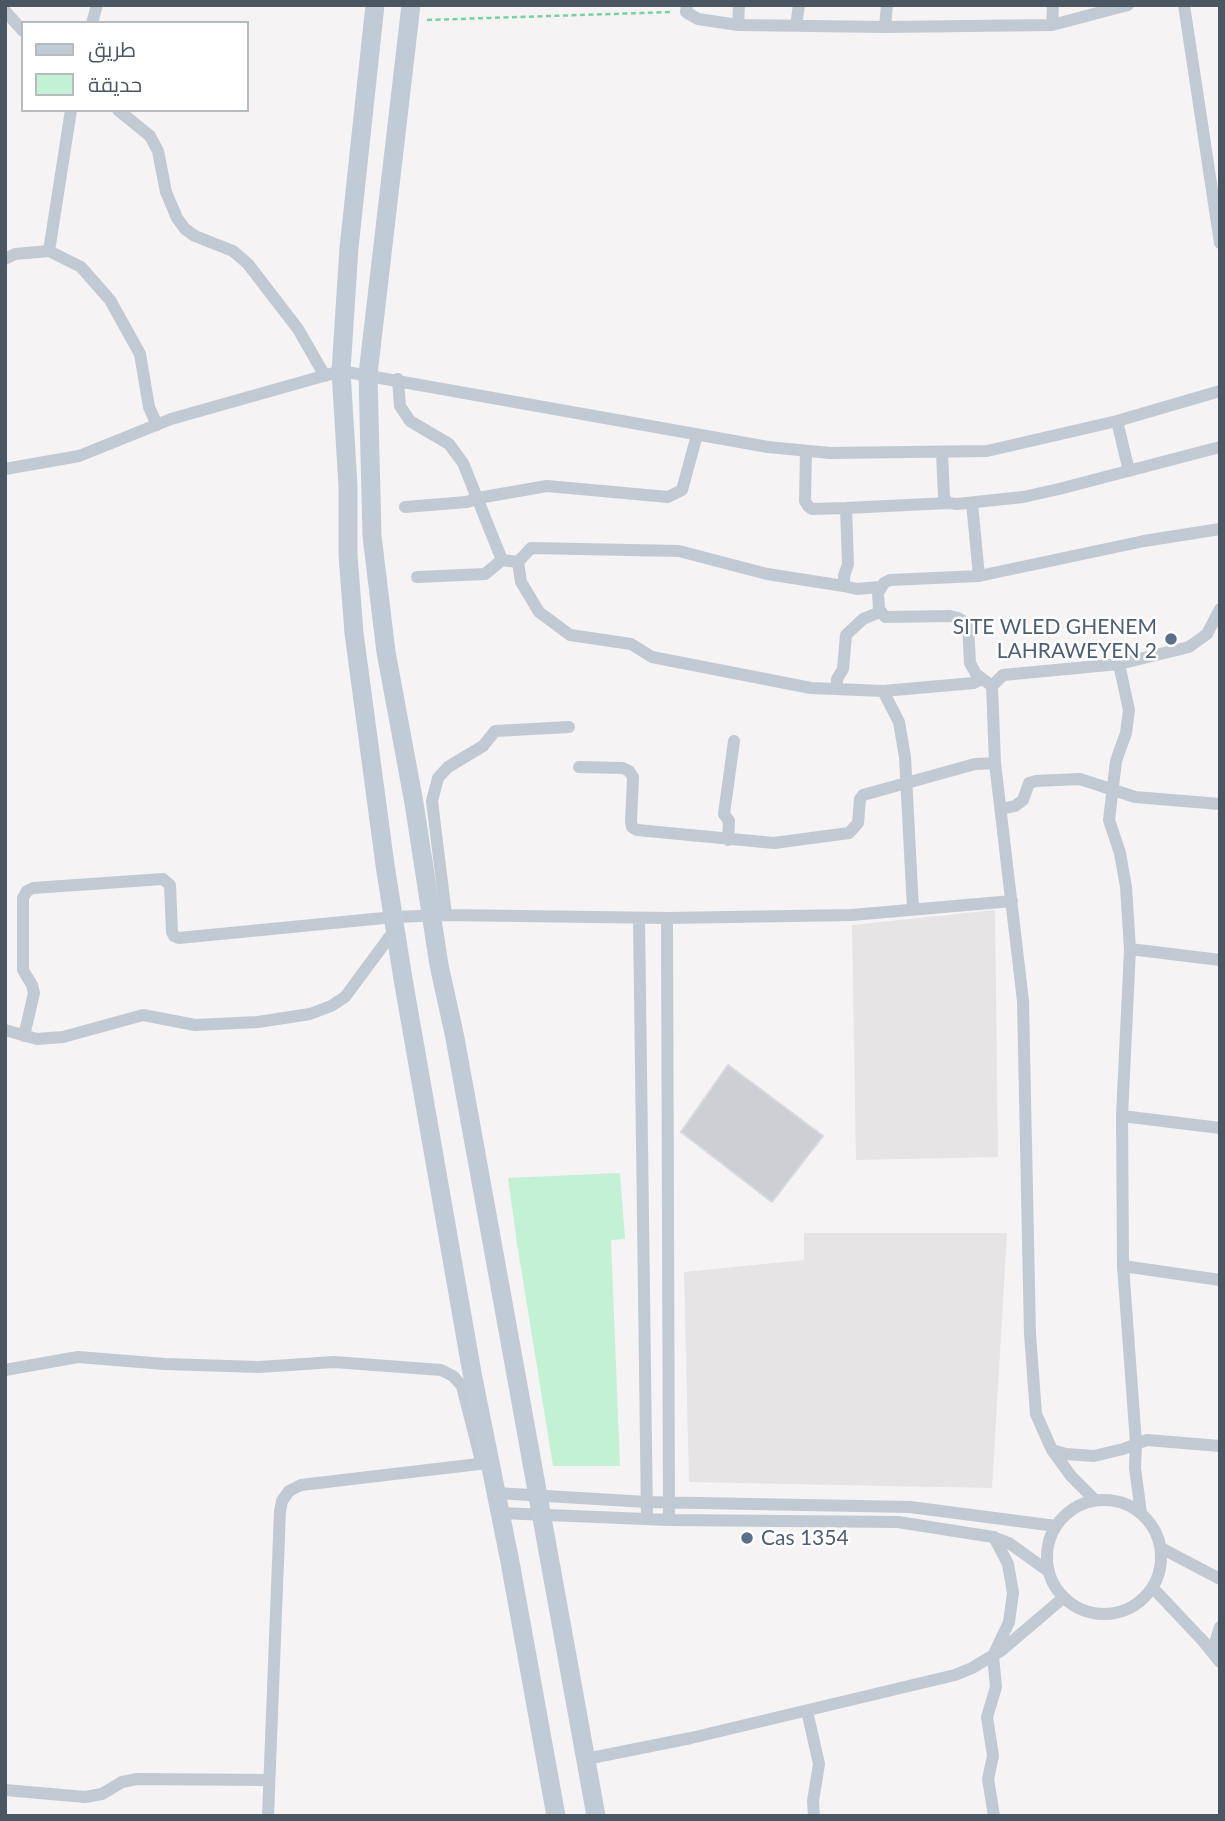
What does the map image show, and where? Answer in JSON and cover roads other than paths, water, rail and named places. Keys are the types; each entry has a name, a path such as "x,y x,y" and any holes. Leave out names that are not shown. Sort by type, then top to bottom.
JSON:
{"street":[{"path":"374,5 333,373 348,473 348,555 354,633 395,922 486,1463"},
{"path":"738,25 739,5"},
{"path":"796,26 799,5"},
{"path":"884,27 887,5"},
{"path":"1052,25 1053,5"},
{"path":"686,9 698,19 738,25 884,27 1052,25 1128,5"},
{"path":"1184,5 1217,208 1220,243"},
{"path":"5,11 21,29"},
{"path":"410,13 368,374 372,536 386,652 414,803 439,915 538,1506 596,1816"},
{"path":"49,251 71,112"},
{"path":"120,112 150,136 158,151 166,192 177,218 195,236 233,251 248,264 333,373"},
{"path":"5,259 15,254 49,251 81,267 110,300 140,354 149,407 156,425"},
{"path":"5,469 79,456 156,425 333,373 368,374 697,435 768,447 830,453 987,451 1117,421 1220,391"},
{"path":"398,379 400,406 410,421 449,444 463,463 502,560"},
{"path":"1117,421 1129,471"},
{"path":"405,507 467,502 547,486 668,497 682,490 697,435"},
{"path":"806,451 806,501 812,509 972,503 1023,497 1220,447"},
{"path":"942,453 944,498 948,503"},
{"path":"972,503 979,576"},
{"path":"844,586 848,564 846,508"},
{"path":"518,562 531,548 679,551 767,574 857,589 880,587 890,580 979,576 1144,541 1220,529"},
{"path":"417,577 485,574 502,560 518,562"},
{"path":"518,562 521,582 539,612 570,635 631,644 652,657 811,688 883,691 987,682 1003,675 1119,664 1189,647 1217,625 1220,609"},
{"path":"880,587 880,612 888,618 950,616 964,621 970,628 970,663 987,682 1023,1001 1031,1376 1036,1414 1052,1450 1071,1476 1095,1500"},
{"path":"837,688 843,669 846,635 863,619 880,612"},
{"path":"1119,664 1129,710 1126,733 1116,761 1109,820 1120,853 1126,887 1130,949 1122,1116 1123,1266 1136,1443 1135,1468 1141,1513"},
{"path":"883,691 900,722 905,757 913,909"},
{"path":"439,915 432,800 438,778 448,767 483,746 491,734 500,729 569,727"},
{"path":"728,840 729,821 724,814 734,741"},
{"path":"579,767 623,768 629,771 633,777 631,822 632,827 637,830 774,843 849,833 858,823 860,799 863,795 975,764 995,763"},
{"path":"1001,809 1015,806 1023,800 1029,783 1080,779 1135,797 1220,804"},
{"path":"24,1036 34,993 23,970 23,898 27,891 33,888 163,879 170,885 172,932 176,937 395,922 439,915 639,918 852,915 1012,901"},
{"path":"639,918 647,1520"},
{"path":"667,918 669,1520"},
{"path":"5,1030 37,1040 63,1037 143,1015 195,1025 258,1022 310,1014 345,997 395,922"},
{"path":"1130,949 1220,960"},
{"path":"1122,1116 1220,1128"},
{"path":"1123,1266 1220,1280"},
{"path":"5,1370 78,1357 165,1364 259,1367 334,1362 441,1370 453,1376 461,1386 498,1503 556,1816"},
{"path":"1052,1450 1094,1456 1152,1439 1220,1446"},
{"path":"268,1816 282,1502 289,1491 301,1485 486,1463"},
{"path":"1095,1500 1119,1502 1141,1513 1154,1529 1161,1548 1160,1569 1153,1588 1139,1603 1120,1613 1100,1615 1080,1610 1063,1598 1048,1571 1049,1540 1056,1526 1073,1509 1095,1500"},
{"path":"498,1503 647,1520 898,1522 993,1537 1009,1543 1048,1571"},
{"path":"498,1503 538,1506 668,1503 910,1507 1056,1526"},
{"path":"993,1537 1008,1564 1013,1593 1009,1622 993,1656 996,1687 987,1717 993,1756 988,1780 995,1816"},
{"path":"1161,1548 1220,1579"},
{"path":"1153,1588 1216,1657"},
{"path":"586,1759 691,1738 938,1681 972,1668 993,1656 1063,1598"},
{"path":"1216,1657 1220,1627"},
{"path":"807,1711 819,1764 813,1801 814,1816"},
{"path":"5,1790 85,1797 102,1794 122,1782 137,1779 269,1780"}],"place":[{"name":"SITE WLED GHENEM LAHRAWEYEN 2","path":"1171,639"},
{"name":"Cas 1354","path":"747,1538"}]}
